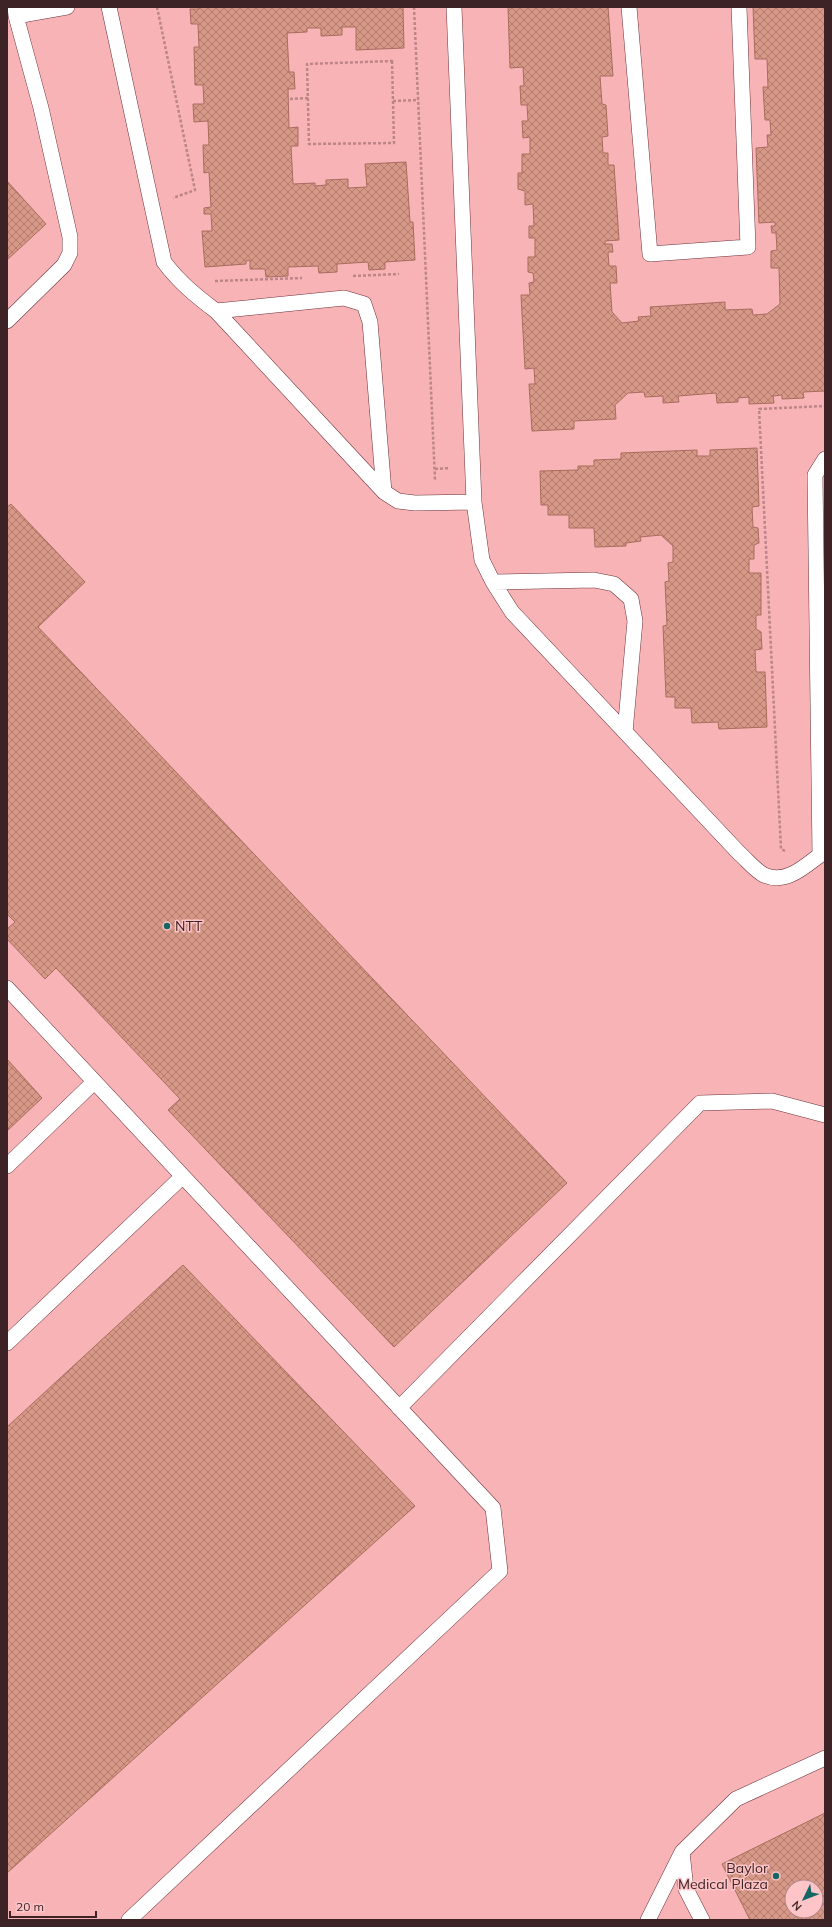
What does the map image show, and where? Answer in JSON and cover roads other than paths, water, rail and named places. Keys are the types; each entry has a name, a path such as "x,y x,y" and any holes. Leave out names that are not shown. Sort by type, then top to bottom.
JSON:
{"lane":[{"path":"7,321 64,265 70,253 70,237 41,108 16,12 67,7"},
{"path":"109,7 164,262 180,283 216,311 384,492 398,501 436,503 474,502"},
{"path":"454,7 474,502 482,560 493,582 512,612 740,854 764,875 781,878 798,872 820,855 815,475 825,459"},
{"path":"628,7 650,254 748,247 739,7"},
{"path":"216,311 344,298 364,304 370,322 384,492"},
{"path":"493,582 594,580 614,584 632,599 635,621 625,732"},
{"path":"7,988 493,1508 500,1571 129,1920"},
{"path":"7,1166 94,1082"},
{"path":"399,1408 700,1103 772,1101 825,1115"},
{"path":"7,1343 182,1177"},
{"path":"648,1920 682,1852 736,1799 825,1758"},
{"path":"682,1852 686,1889 702,1920"}],"place":[{"name":"NTT","path":"167,926"},
{"name":"Baylor Medical Plaza","path":"776,1876"}]}
